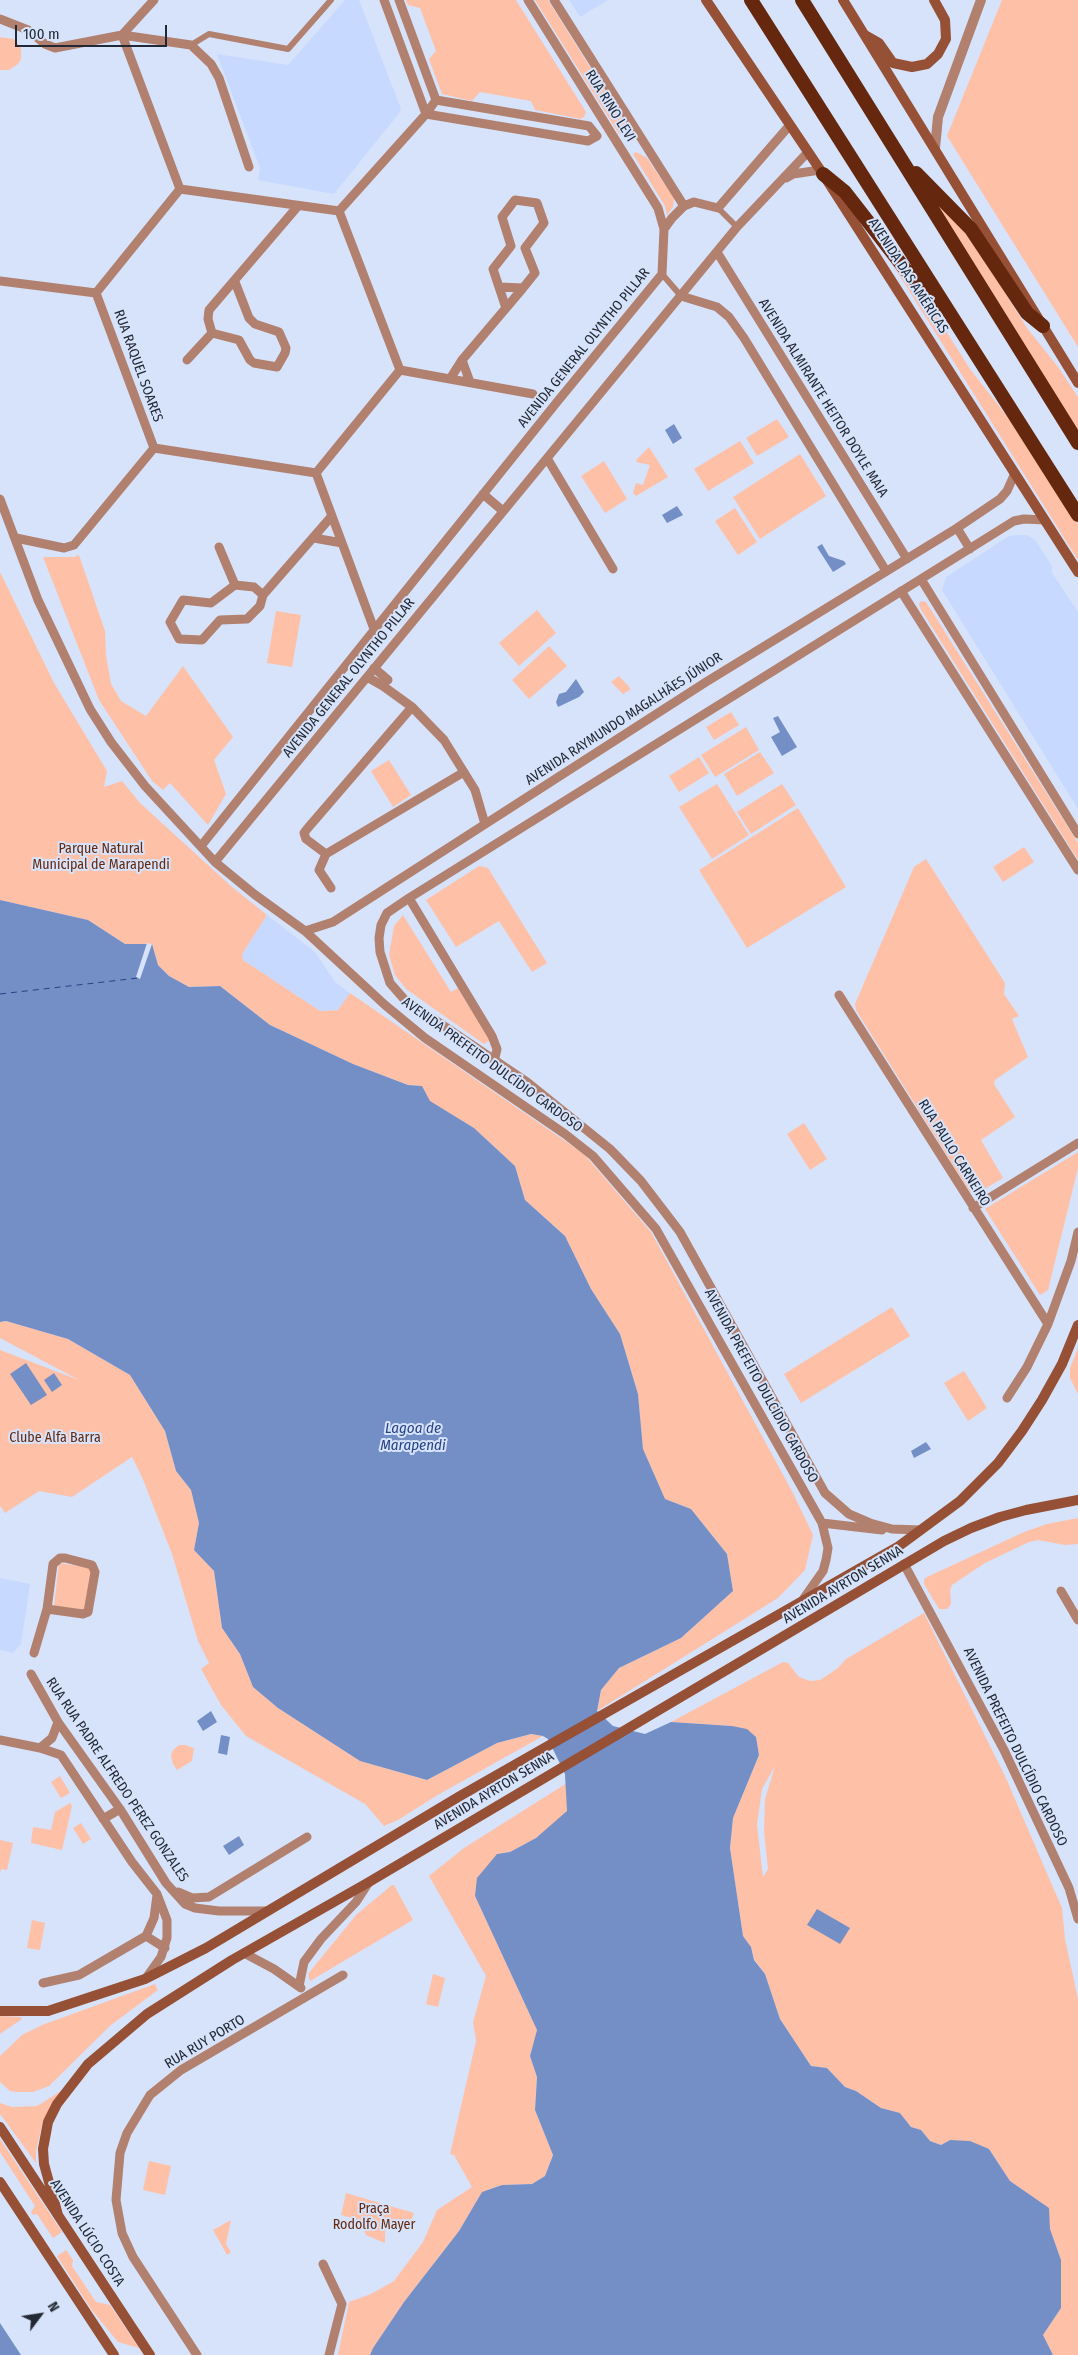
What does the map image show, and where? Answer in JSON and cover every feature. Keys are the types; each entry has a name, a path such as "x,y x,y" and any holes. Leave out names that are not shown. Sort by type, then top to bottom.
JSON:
{"highway":[{"name":"AVENIDA DAS AMÉRICAS","path":"751,0 1078,514"},
{"path":"802,0 886,138 1078,443"},
{"path":"886,138 924,183 971,230 1027,313 1043,326"},
{"path":"821,172 845,192 905,269 947,317 988,381 996,386"}],"main road":[{"name":"AVENIDA DAS AMÉRICAS","path":"706,0 808,152 1078,572"},
{"path":"843,0 1078,383"},
{"path":"864,35 879,43 893,63 912,67 927,64 938,54 946,39 944,20 934,0"},
{"name":"AVENIDA AYRTON SENNA","path":"0,2011 48,2011 145,1979 206,1948 460,1796 804,1598 900,1546 960,1501 980,1481 1022,1431 1062,1364 1078,1326"},
{"name":"AVENIDA AYRTON SENNA","path":"58,2215 44,2164 43,2149 48,2122 58,2104 88,2064 147,2014 244,1953 369,1882 904,1564 971,1528 1026,1510 1078,1500"},
{"name":"AVENIDA LÚCIO COSTA","path":"0,2127 150,2355"},
{"path":"0,2182 114,2355"}],"street":[{"path":"122,35 154,0"},
{"path":"191,45 209,34 288,49 331,0"},
{"path":"384,0 426,114"},
{"path":"399,0 436,100"},
{"name":"RUA RINO LEVI","path":"528,0 658,208 664,229"},
{"name":"RUA RINO LEVI","path":"554,0 684,206"},
{"path":"935,148 938,117 981,0"},
{"path":"0,19 28,30 44,44 54,48 122,35 191,45 211,64 219,78 248,167"},
{"path":"122,35 180,189"},
{"path":"426,114 588,141 597,136 588,126 436,100"},
{"path":"340,211 426,114 436,100"},
{"path":"718,208 789,126"},
{"name":"AVENIDA GENERAL OLYNTHO PILLAR","path":"216,862 737,227 808,152"},
{"name":"AVENIDA GENERAL OLYNTHO PILLAR","path":"781,181 793,174 821,172"},
{"path":"180,189 340,211"},
{"path":"0,281 96,293 180,189"},
{"path":"450,379 462,360 524,288 534,274 525,248 544,223 537,203 515,200 502,217 511,246 492,269 506,308"},
{"path":"664,229 684,206 694,202 718,208 737,227"},
{"path":"212,333 207,314 298,206"},
{"path":"340,211 400,370"},
{"name":"AVENIDA GENERAL OLYNTHO PILLAR","path":"201,846 662,274 664,229"},
{"name":"AVENIDA ALMIRANTE HEITOR DOYLE MAIA","path":"717,252 907,559"},
{"path":"662,274 681,296 717,307 729,317 744,338 886,571"},
{"path":"212,333 239,340 250,360 254,363 277,367 286,353 286,348 279,332 251,322 235,282"},
{"path":"499,287 524,288"},
{"name":"RUA RAQUEL SOARES","path":"96,293 154,448"},
{"path":"187,360 212,333"},
{"path":"462,360 470,382"},
{"path":"400,370 533,394"},
{"path":"316,473 400,370"},
{"path":"16,538 64,548 74,545 154,448 316,473"},
{"path":"547,458 613,569"},
{"path":"316,473 374,629"},
{"name":"AVENIDA RAYMUNDO MAGALHÃES JÚNIOR","path":"305,931 333,922 485,824 704,678 957,528 1000,499 1007,491 1015,473"},
{"path":"483,494 503,511"},
{"name":"AVENIDA PREFEITO DULCÍDIO CARDOSO","path":"0,498 38,600 90,709 111,742 145,786 216,862 270,906 305,931 385,1006 425,1038 565,1134 593,1156 623,1188 656,1229 822,1523 828,1548 826,1560 823,1571 804,1598"},
{"path":"263,595 254,587 236,585 211,603 182,600 170,620 178,637 182,640 202,640 220,620 247,619 260,606 263,595 331,517"},
{"path":"409,898 1014,521 1024,519 1045,520"},
{"path":"957,528 970,549"},
{"path":"314,538 342,544"},
{"path":"219,548 236,585"},
{"path":"921,579 1078,834"},
{"path":"902,591 1078,870"},
{"path":"374,668 388,680"},
{"path":"367,677 412,707 444,740 475,790 485,824"},
{"path":"326,854 306,839 304,833 412,707"},
{"path":"331,888 319,870 326,854 464,772"},
{"name":"AVENIDA PREFEITO DULCÍDIO CARDOSO","path":"494,1062 497,1049 492,1036 409,898 387,913 379,938 384,965 390,983 404,999 494,1062 527,1082 610,1149 640,1181 680,1232 825,1493 849,1514 892,1529 921,1530"},
{"name":"RUA PAULO CARNEIRO","path":"839,995 1048,1324"},
{"path":"973,1208 1078,1143"},
{"path":"1006,1398 1027,1368 1048,1324 1071,1261 1078,1232"},
{"path":"822,1523 875,1530 892,1529"},
{"path":"34,1653 47,1610 53,1564 65,1558 92,1565 94,1572 88,1612 84,1614 47,1610"},
{"name":"AVENIDA PREFEITO DULCÍDIO CARDOSO","path":"904,1564 1004,1750 1069,1888 1078,1919"},
{"path":"1061,1591 1078,1620"},
{"name":"RUA RUA PADRE ALFREDO PEREZ GONZALES","path":"31,1674 58,1722 76,1744 120,1809 166,1882 185,1904 195,1908 219,1912 267,1911"},
{"path":"40,1748 52,1738 58,1722"},
{"path":"0,1740 40,1748 61,1755 157,1894 164,1910 168,1929 165,1948 145,1979"},
{"path":"61,1755 76,1744"},
{"path":"104,1819 120,1809"},
{"path":"166,1882 182,1895 192,1898 209,1897 307,1837"},
{"path":"300,1986 304,1962 321,1939 356,1902 369,1882"},
{"path":"43,1983 79,1975 146,1936 154,1918 157,1894"},
{"path":"216,1894 215,1906 219,1912"},
{"path":"146,1936 165,1948"},
{"path":"244,1953 300,1986 305,1996"},
{"name":"RUA RUY PORTO","path":"197,2355 133,2257 122,2233 116,2200 120,2153 127,2133 150,2095 181,2070 256,2028 305,1996 343,1975"},
{"path":"323,2264 341,2300 342,2308 329,2355"}],"shaded area":[{"path":"345,0 359,0 401,109 400,112 334,194 258,180 260,168 217,54 288,65"},
{"path":"569,0 608,0 580,17"},
{"path":"1027,535 1035,540 1052,566 1052,573 1078,612 1078,809 942,590 946,577 1009,536"},
{"path":"267,915 315,952 335,982 350,993 338,1010 320,1011 243,960 242,954"},
{"path":"0,1578 30,1584 21,1644 13,1653 0,1650"}],"green space":[{"path":"406,0 516,0 586,112 584,117 581,119 535,110 531,101 480,92 472,101 442,94 429,59 436,51 420,8 408,5"},
{"path":"535,0 548,0 628,128 624,133 619,134"},
{"path":"1002,0 1078,0 1078,347 947,136"},
{"path":"0,37 14,39 21,48 21,59 18,64 9,70 0,70"},
{"path":"636,152 647,158 674,198 673,207 667,215 665,206 633,154"},
{"path":"934,198 974,243 1027,328 1058,367 1078,397 1078,433 934,203"},
{"path":"886,254 939,320 970,369 1016,428 1078,524 1078,560"},
{"path":"777,419 789,437 757,456 746,438"},
{"path":"740,441 754,463 708,491 694,469"},
{"path":"649,447 668,477 636,496 633,493 636,483 643,485 650,465 636,462"},
{"path":"800,454 826,496 760,539 733,497"},
{"path":"604,461 627,499 605,513 581,476"},
{"path":"735,508 757,542 738,555 715,521"},
{"path":"79,555 105,631 106,655 111,684 121,701 146,716 183,666 233,737 214,760 226,794 208,825 170,783 163,790 152,781 99,700 43,557 74,557"},
{"name":"Parque Natural Municipal de Marapendi","path":"0,572 54,683 107,771 104,787 122,781 140,803 232,887 267,915 242,954 243,960 320,1011 338,1010 350,993 584,1154 651,1232 793,1493 813,1535 805,1570 778,1598 597,1711 601,1690 619,1668 681,1638 733,1591 727,1554 691,1509 665,1499 643,1449 638,1394 620,1334 591,1289 565,1236 525,1200 515,1166 474,1128 429,1101 422,1086 408,1085 353,1064 270,1025 220,986 189,987 169,976 158,965 152,944 125,944 88,920 0,900"},
{"path":"921,601 926,602 1078,843 1078,860 920,608 919,604"},
{"path":"537,610 556,633 519,666 499,643"},
{"path":"276,611 301,615 292,667 267,663"},
{"path":"549,646 567,666 529,699 512,680"},
{"path":"619,676 631,689 623,694 611,682"},
{"path":"731,712 739,725 714,740 706,727"},
{"path":"746,727 759,750 715,777 701,755"},
{"path":"760,752 774,773 737,796 724,774"},
{"path":"699,757 709,773 679,792 669,776"},
{"path":"389,760 411,795 393,807 371,771"},
{"path":"717,784 749,835 712,859 679,807"},
{"path":"782,784 796,805 751,834 737,812"},
{"path":"798,808 846,887 747,948 699,870"},
{"path":"1024,847 1034,862 1003,882 993,867"},
{"path":"926,859 1005,983 1004,994 1019,1016 1012,1019 1028,1057 995,1080 994,1084 1015,1117 981,1140 1003,1178 976,1194 970,1192 856,1010 855,1004 914,867"},
{"path":"479,866 488,868 547,963 532,972 499,921 456,947 426,900"},
{"path":"403,915 451,992 458,988 490,1040 484,1044 406,989 395,975 389,955 394,926"},
{"path":"804,1123 827,1159 810,1170 787,1134"},
{"path":"1078,1152 1078,1168 1048,1290 1040,1295 985,1209"},
{"path":"892,1307 910,1336 801,1403 784,1374"},
{"name":"Clube Alfa Barra","path":"6,1321 68,1339 130,1375 165,1431 176,1471 191,1490 199,1523 194,1550 214,1571 222,1628 240,1654 253,1687 278,1708 360,1761 427,1780 497,1743 531,1734 543,1736 436,1796 398,1820 384,1826 365,1804 246,1736 221,1705 201,1669 209,1663 198,1641 172,1554 142,1477 132,1457 72,1497 39,1491 5,1513 0,1506 0,1350 79,1380 0,1338 0,1322"},
{"path":"1078,1348 1078,1394 1070,1378 1070,1368"},
{"path":"964,1371 987,1408 968,1421 944,1383"},
{"path":"1078,1518 1078,1544 1065,1545 1038,1540 1029,1542 985,1563 952,1585 950,1590 951,1604 947,1609 939,1609 924,1584 924,1579 927,1577 1024,1532 1047,1524"},
{"path":"59,1563 92,1568 86,1610 54,1606"},
{"path":"924,1613 1005,1776 1062,1908 1065,1939 1078,1999 1078,2355 1053,2355 1043,2335 1061,2308 1061,2260 1050,2229 1048,2208 1010,2181 989,2149 950,2140 941,2145 930,2141 921,2130 911,2127 900,2113 881,2108 856,2091 845,2087 827,2068 811,2066 780,2019 765,1974 754,1959 751,1947 743,1936 730,1848 733,1818 759,1755 756,1737 732,1726 671,1722 783,1662 788,1663 799,1677 810,1681 820,1680 838,1668 846,1659","holes":["775,1766 765,1799 764,1832 768,1869 763,1877 757,1825 762,1789"]},
{"path":"179,1745 194,1748 192,1761 177,1770 171,1756 173,1750"},
{"path":"60,1776 70,1793 61,1798 51,1782"},
{"path":"567,1783 567,1811 536,1838 510,1852 497,1854 475,1896 537,2030 530,2056 537,2077 535,2110 553,2154 545,2176 532,2184 502,2185 482,2192 459,2231 404,2302 370,2355 338,2355 349,2302 371,2294 394,2281 423,2242 437,2210 472,2187 454,2155 450,2154 476,2041 473,2022 486,1976 429,1876 464,1848"},
{"path":"70,1803 72,1806 62,1850 31,1843 33,1827 51,1830 55,1812"},
{"path":"81,1823 91,1839 83,1844 73,1828"},
{"path":"0,1840 13,1843 7,1870 1,1869 0,1873"},
{"path":"394,1885 413,1920 310,1981 308,1974 356,1915"},
{"path":"32,1920 45,1923 40,1950 27,1948"},
{"path":"433,1974 445,1978 438,2007 426,2004"},
{"path":"155,1984 158,1990 111,2025 49,2086 33,2092 17,2092 10,2091 0,2082 0,2056 22,2035 42,2025"},
{"path":"0,2016 21,2017 22,2019 0,2034"},
{"path":"61,2091 43,2121 36,2151 36,2163 0,2114 0,2103 12,2107 37,2106"},
{"path":"0,2139 62,2232 53,2238 37,2214 33,2215 31,2212 35,2206 0,2152"},
{"path":"149,2161 171,2166 165,2195 143,2190"},
{"name":"Praça Rodolfo Mayer","path":"346,2193 414,2213 408,2229 400,2222 390,2224 385,2231 385,2243 366,2235 359,2220 341,2215"},
{"path":"231,2220 226,2244 231,2252 227,2255 213,2230"},
{"path":"66,2250 73,2260 72,2266 96,2302 110,2305 139,2348 118,2342 91,2309 57,2256"}],"water":[{"path":"674,424 682,438 673,444 665,430"},
{"path":"677,506 683,515 667,523 662,515"},
{"path":"822,544 829,556 844,561 846,564 833,572 817,547"},
{"path":"576,679 584,692 579,697 558,707 556,702 559,694 566,692"},
{"path":"778,716 797,747 782,756 771,737 780,732 773,718"},
{"name":"Lagoa de Marapendi","path":"0,900 88,920 125,944 152,944 158,965 169,976 189,987 220,986 270,1025 353,1064 408,1085 422,1086 430,1101 474,1128 515,1166 525,1200 565,1236 591,1289 620,1334 638,1394 643,1449 665,1499 691,1509 727,1554 733,1591 681,1638 619,1668 601,1690 597,1711 613,1726 645,1734 671,1722 732,1726 747,1729 756,1737 759,1755 733,1818 730,1848 743,1936 751,1947 754,1960 765,1974 780,2019 811,2066 827,2068 845,2087 856,2091 881,2108 900,2113 911,2127 921,2130 930,2141 941,2145 950,2140 970,2141 989,2149 1010,2181 1049,2208 1050,2229 1061,2260 1061,2308 1043,2335 1053,2355 370,2355 404,2302 459,2231 482,2192 502,2185 532,2184 545,2176 553,2155 535,2110 537,2077 530,2056 537,2030 475,1896 477,1878 497,1854 510,1852 536,1838 567,1811 565,1774 548,1739 531,1734 497,1743 427,1780 360,1761 278,1708 253,1687 240,1654 222,1628 214,1571 194,1550 199,1523 191,1490 176,1471 165,1431 130,1375 68,1339 6,1321 0,1322"},
{"path":"26,1363 47,1395 31,1405 10,1374"},
{"path":"54,1373 62,1385 52,1392 44,1380"},
{"path":"926,1442 931,1449 914,1458 911,1451"},
{"path":"211,1711 217,1722 203,1731 197,1721"},
{"path":"221,1735 230,1737 227,1755 218,1753"},
{"path":"239,1836 244,1845 229,1855 223,1846"},
{"path":"817,1909 850,1928 840,1944 807,1925"},
{"path":"0,2323 21,2355 0,2355"}],"pier":[{"path":"147,943 152,944 140,979 136,977"}],"ferry route":[{"path":"0,994 138,978"}]}
